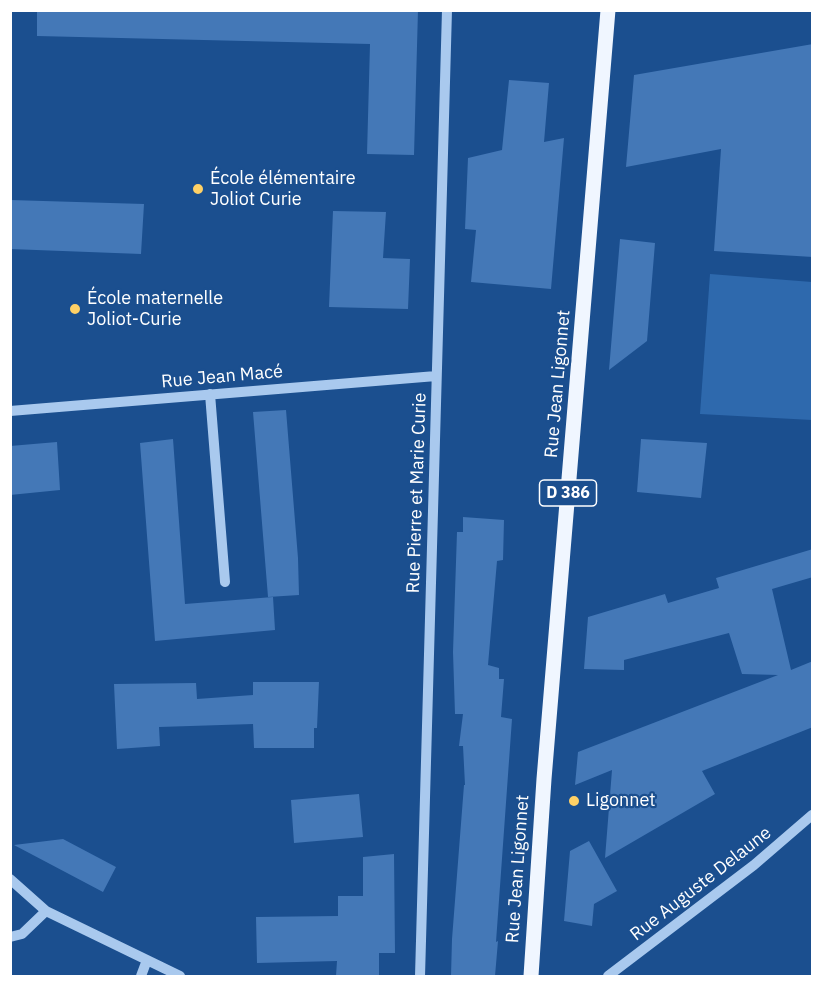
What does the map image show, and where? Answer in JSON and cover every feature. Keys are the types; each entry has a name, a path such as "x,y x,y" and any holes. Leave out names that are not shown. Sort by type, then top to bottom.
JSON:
{"main road":[{"name":"Rue Jean Ligonnet","path":"531,976 544,779 608,10"}],"street":[{"name":"Rue Pierre et Marie Curie","path":"420,976 447,10"},
{"name":"Rue Jean Macé","path":"10,411 436,376"},
{"path":"210,394 225,582"},
{"name":"Rue Auguste Delaune","path":"608,976 754,865 813,815"},
{"path":"10,879 46,911 180,976"},
{"path":"10,937 22,934 46,911"},
{"path":"141,976 147,960"}],"shaded area":[{"path":"710,274 812,282 812,420 700,414"}],"building":[{"path":"37,10 418,10 414,155 367,154 370,44 37,36"},
{"path":"813,44 813,257 714,251 721,149 626,167 634,75"},
{"path":"509,80 549,83 544,142 564,138 551,289 471,282 476,230 465,229 468,158 502,150"},
{"path":"10,200 144,204 141,254 10,249"},
{"path":"333,211 386,212 383,258 410,259 408,309 329,307"},
{"path":"620,239 655,243 647,341 609,370"},
{"path":"286,410 299,595 268,597 253,412"},
{"path":"173,439 185,604 273,597 275,630 155,641 140,443"},
{"path":"641,439 707,443 701,498 637,492"},
{"path":"57,442 60,490 10,495 10,446"},
{"path":"463,517 504,520 503,560 497,561 488,665 499,668 499,679 504,679 501,717 512,719 495,976 451,976 465,785 463,746 459,746 463,714 455,714 453,652 457,532 463,532"},
{"path":"813,549 813,577 772,589 791,670 813,661 813,727 702,771 715,794 605,858 612,770 575,785 578,752 778,675 742,674 729,633 624,660 624,670 584,669 588,617 665,594 668,603 719,588 716,578"},
{"path":"253,682 319,682 314,748 254,748 253,724 159,727 160,746 117,749 114,684 196,683 197,699 253,695"},
{"path":"359,794 363,837 294,843 291,800"},
{"path":"63,839 116,867 103,892 14,845"},
{"path":"589,841 617,891 594,904 592,926 564,921 570,851"},
{"path":"394,854 395,953 379,953 379,976 336,976 337,961 257,963 256,917 338,916 338,896 363,896 363,857"}],"place":[{"name":"École élémentaire Joliot Curie","path":"198,189"},
{"name":"École maternelle Joliot-Curie","path":"75,309"},
{"name":"Ligonnet","path":"574,801"}]}
